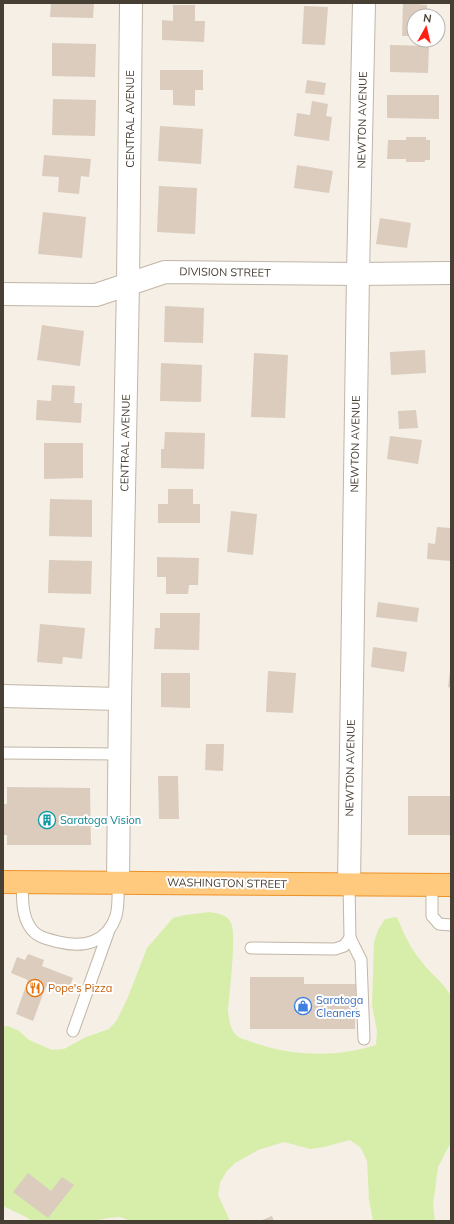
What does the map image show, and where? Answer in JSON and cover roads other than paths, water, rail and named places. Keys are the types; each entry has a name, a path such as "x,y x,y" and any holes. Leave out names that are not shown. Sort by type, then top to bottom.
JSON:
{"highway":[{"name":"WASHINGTON STREET","path":"12,882 441,885"}],"street":[{"name":"CENTRAL AVENUE","path":"118,882 131,3"},
{"name":"NEWTON AVENUE","path":"349,884 358,274 364,3"},
{"name":"DIVISION STREET","path":"3,294 96,295 165,272 358,274 451,273"},
{"path":"3,696 120,699"}],"lane":[{"path":"3,753 119,754"},
{"path":"12,882 23,908 25,918 36,934 45,939 64,943 90,943 101,938 110,928"},
{"path":"73,1031 110,928 116,917 118,908 118,882"},
{"path":"349,884 350,938 361,960 364,1039"},
{"path":"441,885 432,916 439,924 451,925"},
{"path":"251,948 335,949 344,946 350,938"}],"place":[{"name":"Saratoga Vision","path":"47,820"},
{"name":"Pope's Pizza","path":"35,988"},
{"name":"Saratoga Cleaners","path":"303,1006"}]}
